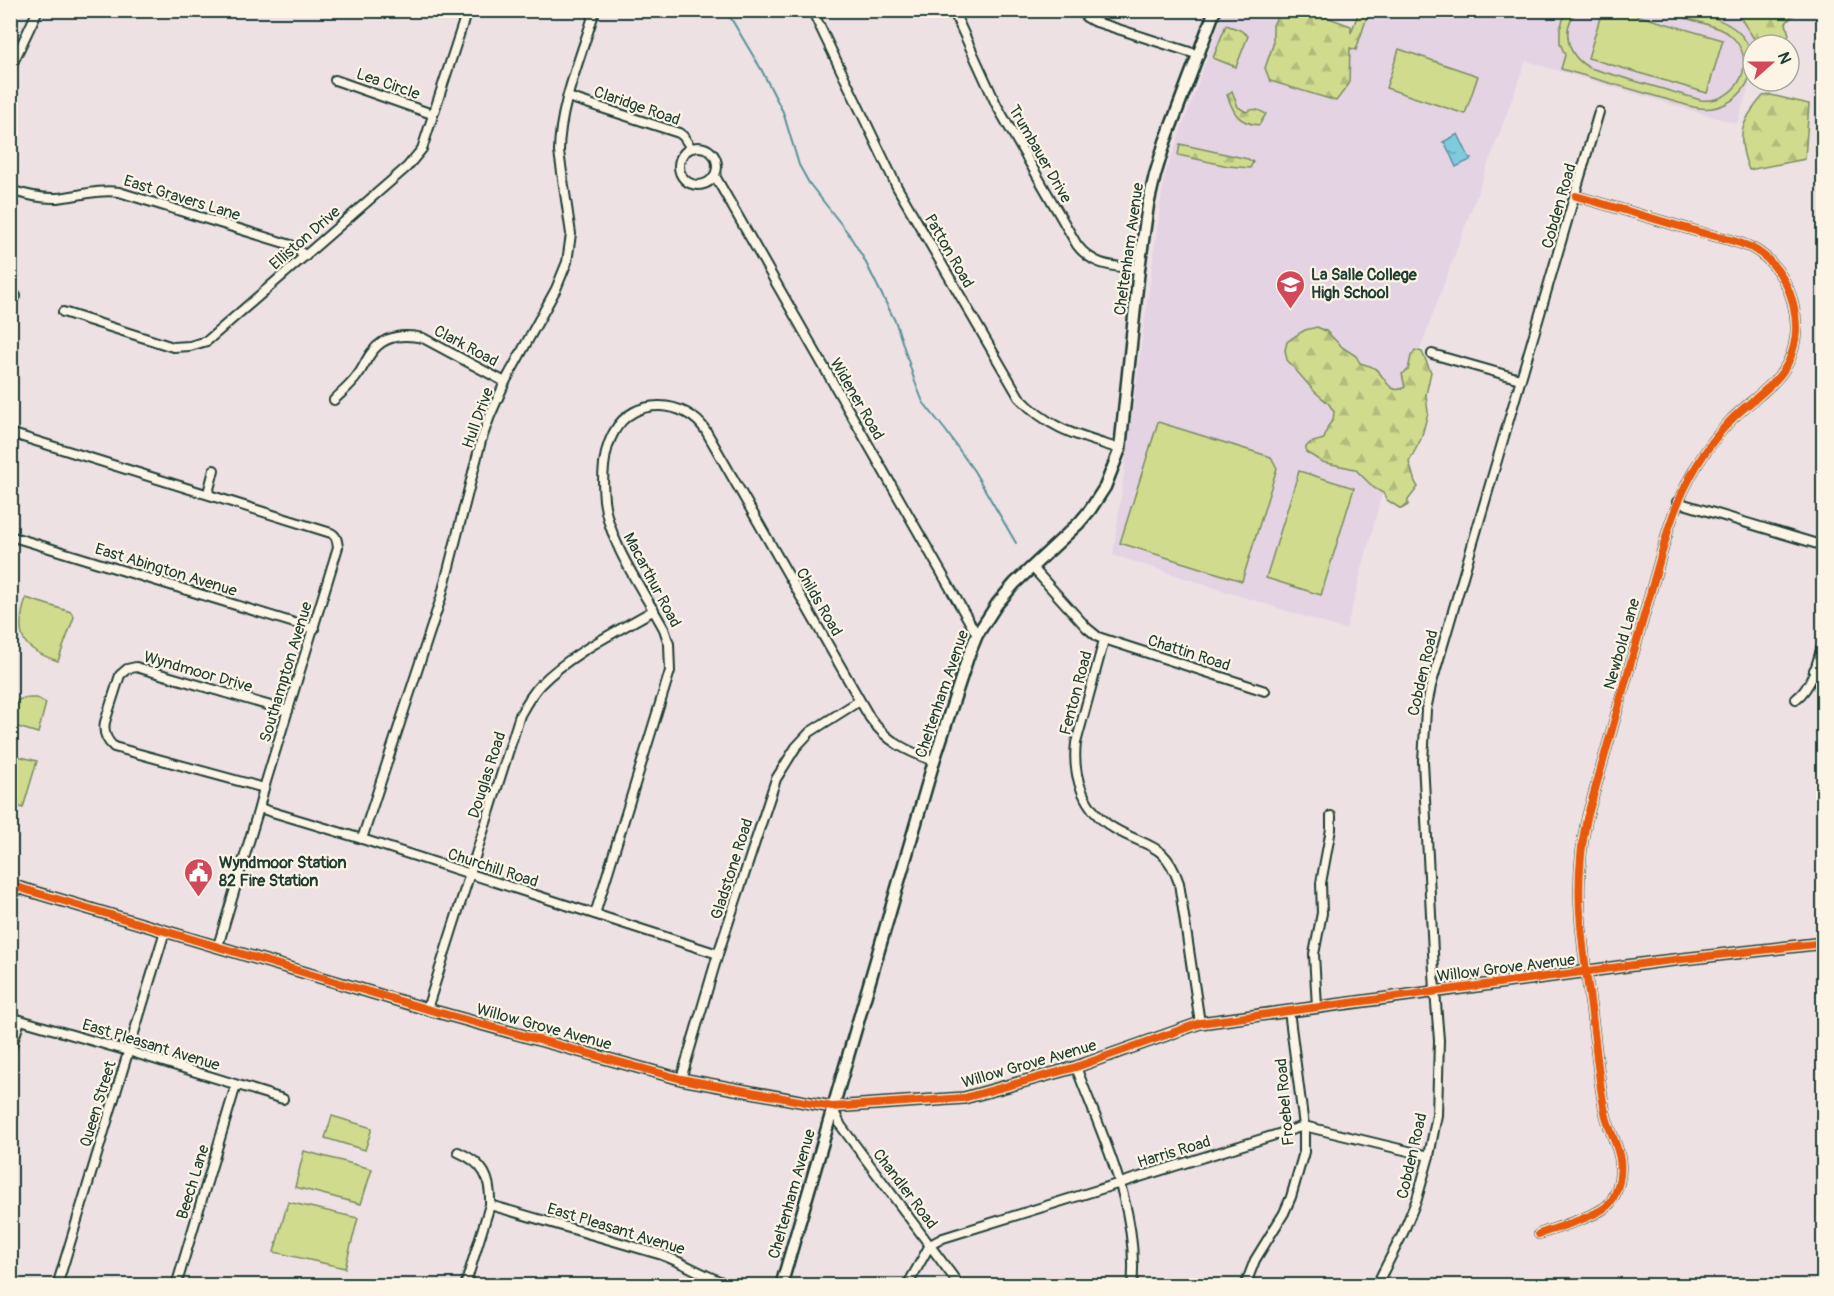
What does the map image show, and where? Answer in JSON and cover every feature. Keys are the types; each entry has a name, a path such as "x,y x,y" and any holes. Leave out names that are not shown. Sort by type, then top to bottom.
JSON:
{"main road":[{"name":"Cheltenham Avenue","path":"781,1286 934,761 968,657 977,635 997,604 1090,510 1105,487 1120,449 1148,205 1165,142 1215,10"}],"street":[{"path":"10,69 38,10"},
{"name":"Elliston Drive","path":"63,312 172,347 190,346 207,341 214,336 407,167 422,149 465,17 465,10"},
{"name":"Hull Drive","path":"362,839 441,598 490,416 505,382 556,289 570,253 571,234 559,152 561,127 595,10"},
{"name":"Patton Road","path":"812,10 897,187 1019,397 1034,413 1048,423 1120,449"},
{"name":"Trumbauer Drive","path":"953,10 997,106 1084,255 1103,264 1139,269"},
{"path":"1080,10 1093,21 1198,55"},
{"name":"Lea Circle","path":"335,80 432,114"},
{"name":"Claridge Road","path":"568,97 680,134 691,148"},
{"name":"Cobden Road","path":"1376,1286 1411,1217 1429,1156 1437,1114 1439,1040 1423,761 1426,710 1431,686 1599,112"},
{"name":"Claridge Road","path":"691,148 705,148 714,154 718,167 712,181 699,186 692,185 680,174 680,161 685,152 691,148"},
{"name":"Widener Road","path":"715,176 977,635"},
{"name":"East Gravers Lane","path":"10,190 42,198 59,198 95,192 119,192 291,246 306,256"},
{"name":"Newbold Lane","path":"1539,1234 1594,1214 1606,1207 1611,1202 1620,1176 1619,1155 1604,1109 1586,971 1578,876 1583,838 1663,548 1677,502 1699,462 1730,421 1774,382 1783,371 1790,359 1797,332 1792,298 1785,283 1775,268 1751,247 1576,196"},
{"name":"Clark Road","path":"334,400 358,375 377,346 390,338 400,336 423,338 505,382"},
{"path":"1432,354 1520,379"},
{"name":"Macarthur Road","path":"595,914 670,671 667,637 615,541 608,518 603,478 611,438 614,431 630,415 653,406 672,406 680,409 698,420 706,431"},
{"name":"Childs Road","path":"706,431 859,701 884,735 902,747 934,761"},
{"path":"11,434 208,493 214,470"},
{"name":"Southampton Avenue","path":"208,493 335,535 338,548 218,946"},
{"path":"1677,502 1824,546"},
{"name":"East Abington Avenue","path":"10,536 314,629"},
{"name":"Fenton Road","path":"1032,567 1092,634 1104,640 1076,742 1074,759 1078,782 1091,808 1106,823 1124,834 1152,845 1166,857 1172,866 1179,883 1200,1023"},
{"name":"Douglas Road","path":"427,1009 520,715 540,684 565,663 654,610"},
{"path":"1796,699 1806,692 1824,638"},
{"name":"Chattin Road","path":"1104,640 1265,691"},
{"name":"Wyndmoor Drive","path":"264,788 114,747 107,740 105,722 120,675 123,671 136,667 288,711"},
{"path":"1814,670 1824,673"},
{"name":"Gladstone Road","path":"681,1079 718,954 772,788 780,770 810,732 859,701"},
{"name":"Churchill Road","path":"259,808 718,954"},
{"path":"1317,1007 1314,954 1322,913 1321,883 1331,829 1330,816"},
{"name":"Willow Grove Avenue","path":"10,885 427,1009 681,1079 832,1107 964,1098 1076,1067 1200,1023 1586,971 1824,943"},
{"name":"Queen Street","path":"57,1286 165,931"},
{"name":"Froebel Road","path":"1245,1286 1256,1260 1284,1213 1304,1152 1305,1126 1289,1011"},
{"name":"East Pleasant Avenue","path":"10,1017 283,1099"},
{"path":"10,1052 20,1020"},
{"path":"1076,1067 1120,1183 1130,1229 1132,1286"},
{"name":"Beech Lane","path":"176,1286 236,1085"},
{"name":"Chandler Road","path":"832,1107 841,1126 960,1286"},
{"path":"1305,1126 1429,1156"},
{"name":"Harris Road","path":"930,1245 943,1238 1305,1126"},
{"path":"458,1152 473,1160 484,1170 489,1184 490,1205 465,1286"},
{"name":"East Pleasant Avenue","path":"490,1205 662,1255 712,1279 733,1286"},
{"path":"907,1286 930,1245"}],"shaded area":[{"name":"La Salle College High School","path":"1224,11 1290,11 1356,37 1366,11 1772,11 1766,33 1741,33 1741,93 1747,93 1737,124 1526,61 1420,349 1346,630 1113,555 1164,178"}],"green space":[{"path":"1566,10 1576,11 1569,27 1569,42 1576,57 1590,68 1701,100 1725,95 1741,78 1741,92 1725,104 1710,108 1693,107 1561,69 1565,55 1560,43 1560,29"},
{"path":"1266,11 1310,11 1351,26 1351,33 1359,11 1369,11 1356,50 1350,48 1349,84 1336,101 1270,81 1265,68 1273,45 1273,25 1278,15"},
{"path":"1602,11 1622,11 1723,40 1707,93 1588,58"},
{"path":"1656,11 1676,11 1708,16 1735,29 1741,36 1741,50 1739,45 1724,31"},
{"path":"1736,11 1803,11 1792,16 1786,23 1788,33 1750,33"},
{"path":"1226,25 1248,36 1236,67 1213,58"},
{"path":"1399,49 1478,76 1465,114 1386,88"},
{"path":"1232,91 1238,107 1246,112 1254,109 1266,114 1259,125 1241,120 1227,95"},
{"path":"1771,95 1809,104 1805,159 1749,170 1742,148 1742,130 1755,105 1763,96"},
{"path":"1180,144 1253,162 1250,168 1228,166 1178,155"},
{"path":"1317,327 1326,331 1342,347 1356,356 1360,363 1378,371 1387,384 1395,389 1405,387 1402,374 1408,370 1415,350 1422,352 1431,372 1426,395 1428,413 1421,439 1409,462 1418,487 1408,500 1408,505 1401,509 1387,500 1383,493 1374,488 1355,469 1322,462 1306,452 1306,447 1310,443 1324,439 1328,426 1333,420 1334,412 1287,360 1285,350 1287,342 1295,336"},
{"path":"1158,422 1271,457 1277,468 1242,581 1120,543"},
{"path":"1299,471 1354,488 1321,595 1266,578"},
{"path":"26,598 71,612 74,617 58,661 28,646 24,639 21,622"},
{"path":"37,698 46,703 38,733 11,725 11,709 18,700"},
{"path":"10,754 37,761 23,808 11,804"},
{"path":"332,1116 372,1128 365,1150 325,1138"},
{"path":"304,1151 372,1169 361,1204 295,1187"},
{"path":"288,1202 358,1218 345,1268 274,1252"}],"water":[{"path":"1458,134 1472,159 1456,167 1443,142"}],"waterway":[{"path":"726,10 783,112 799,165 809,183 848,233 864,259 896,323 923,402 974,471 1016,543"}],"cycle path":[{"path":"1539,1234 1605,1208 1613,1199 1620,1177 1619,1154 1606,1118 1603,1099 1582,936 1579,890 1582,843 1587,818 1669,527 1680,498 1710,445 1730,421 1765,391 1783,371 1791,355 1796,321 1787,286 1778,271 1752,248 1576,196"},
{"path":"10,885 430,1010 681,1079 832,1107 964,1098 1076,1067 1200,1023 1656,962 1824,943"}],"place":[{"name":"La Salle College High School","path":"1290,310"},
{"name":"Wyndmoor Station 82 Fire Station","path":"198,898"}]}
